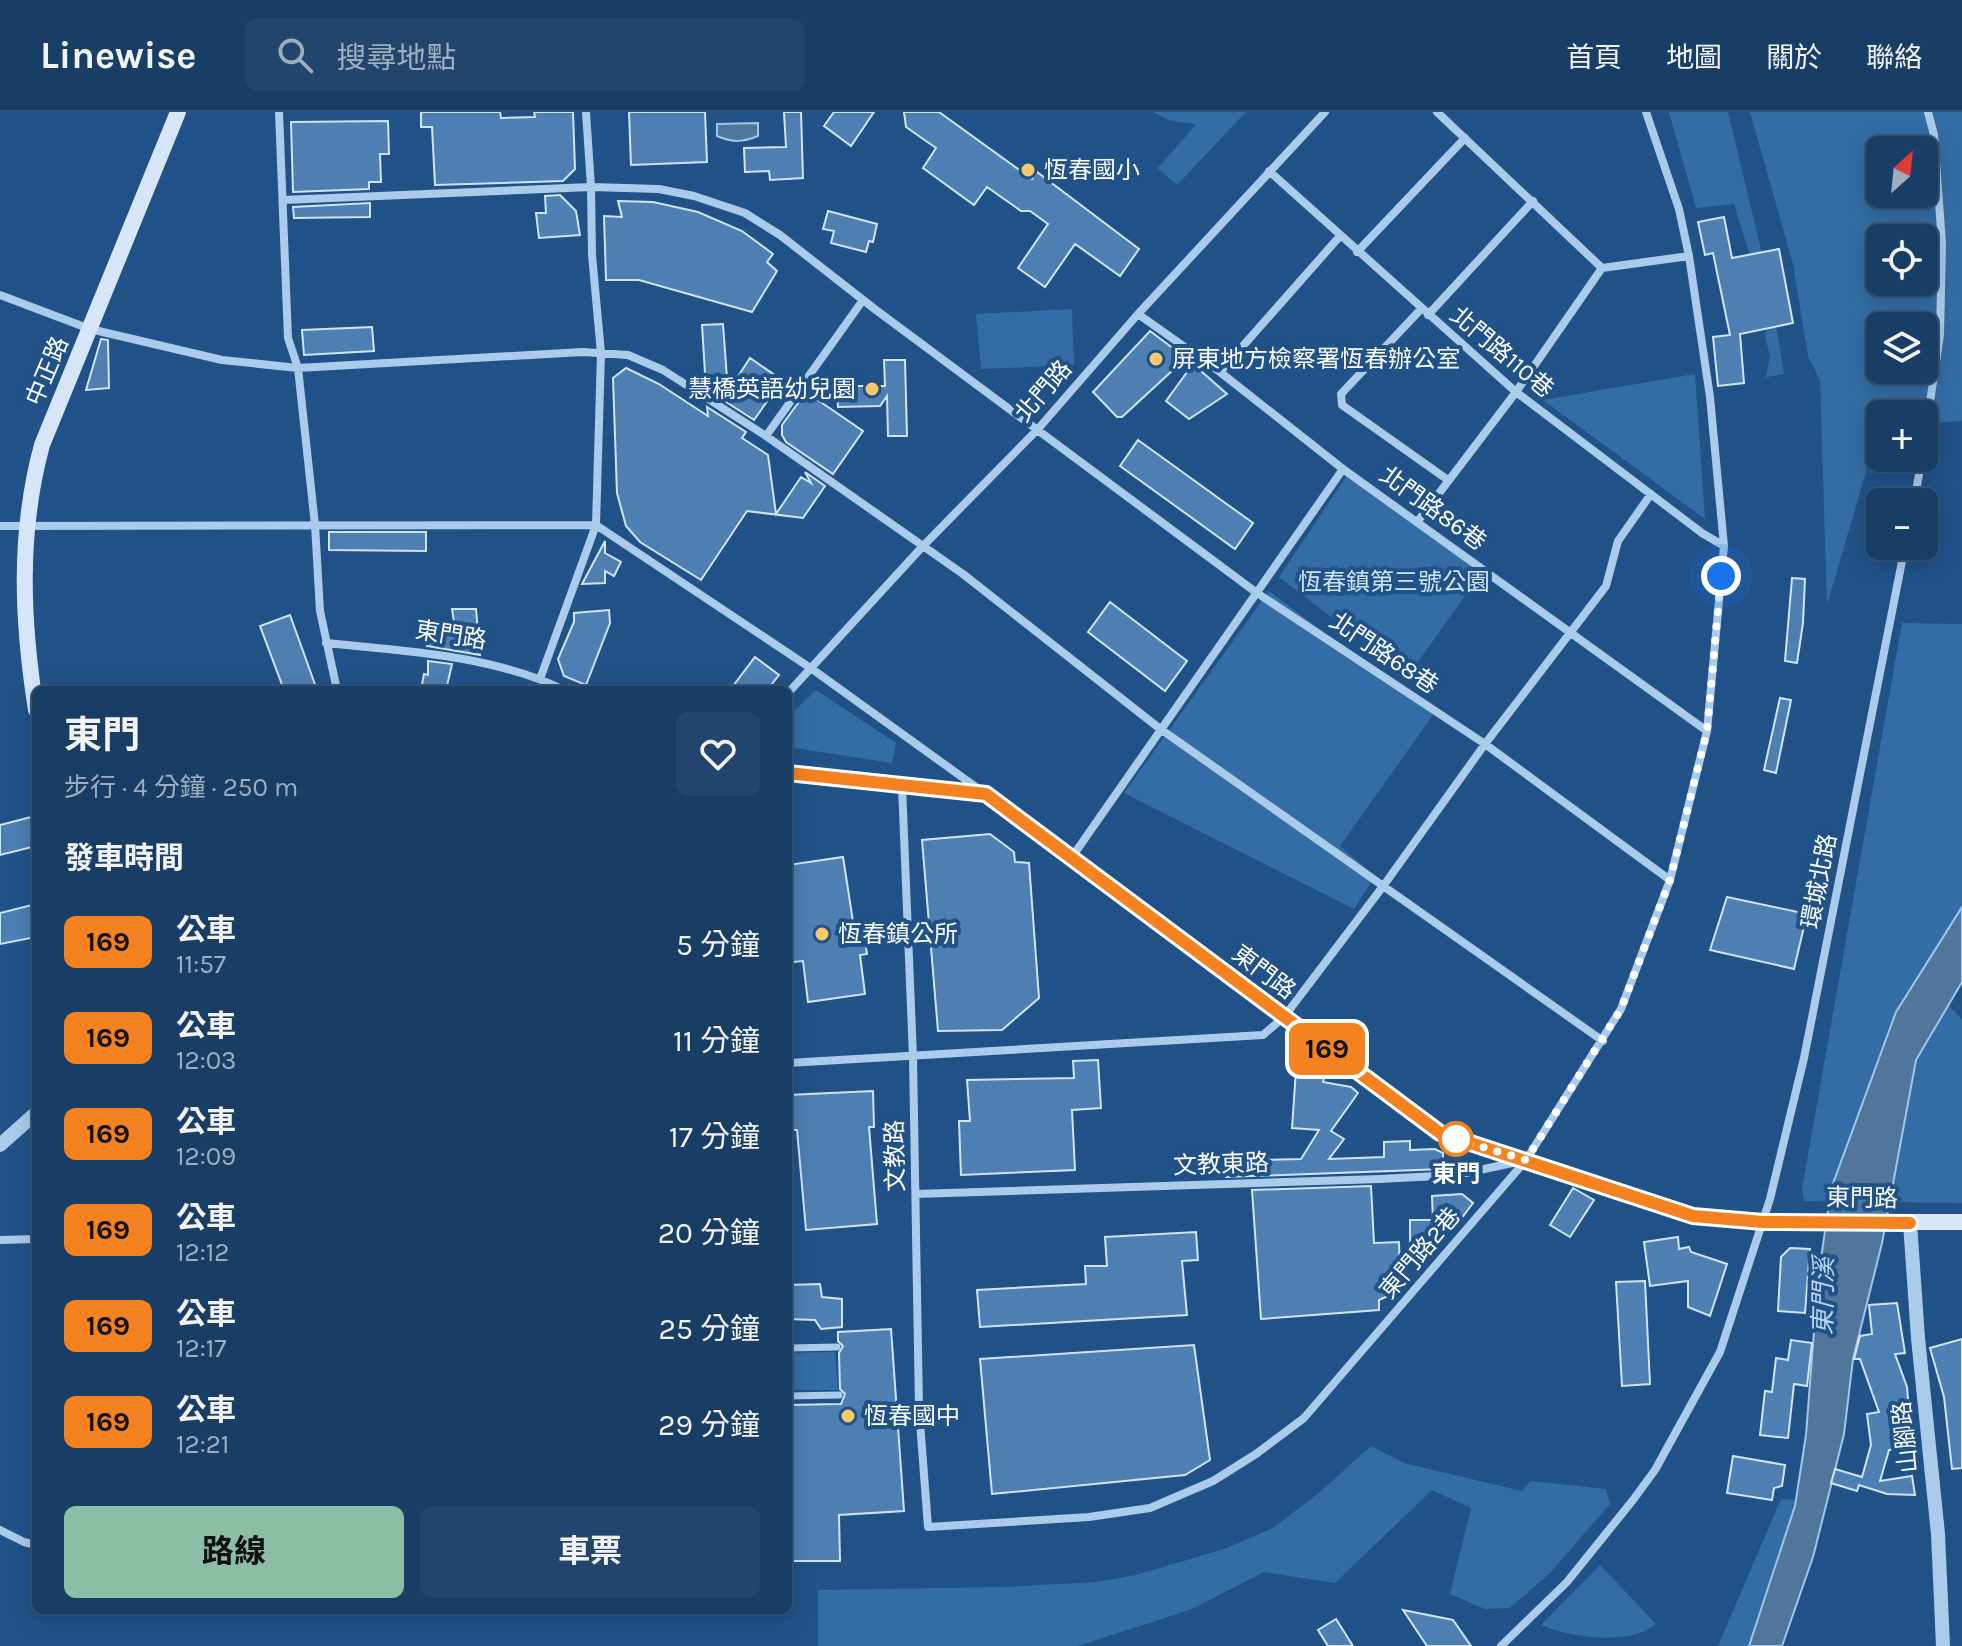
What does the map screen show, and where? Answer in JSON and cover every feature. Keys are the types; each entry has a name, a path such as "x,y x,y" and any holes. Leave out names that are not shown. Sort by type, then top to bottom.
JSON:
{"main road":[{"name":"中正路","path":"32,686 26,645 27,524 32,483 42,445 178,112"},
{"path":"792,773 986,794"},
{"name":"東門路","path":"986,794 1440,1133 1693,1216 1763,1222 1962,1222"}],"street":[{"path":"279,112 288,338 298,368 315,525 320,611 336,686"},
{"path":"540,679 596,525 601,353 592,255 586,112"},
{"name":"北門路","path":"792,689 923,546 1038,429 1138,314 1325,112"},
{"path":"1437,112 1602,268"},
{"name":"東門路2巷","path":"928,1527 1089,1517 1150,1508 1213,1481 1256,1454 1304,1418 1526,1160 1621,1009 1670,880 1707,731 1724,546 1710,397 1689,256 1679,209 1646,112"},
{"path":"1928,112 1934,135 1942,243 1940,335 1930,400"},
{"path":"1357,252 1465,138"},
{"name":"北門路110巷","path":"1269,171 1516,392 1702,533 1724,546"},
{"name":"北門路68巷","path":"283,200 591,187 670,191 745,213 780,235 1257,593 1485,744 1670,880"},
{"path":"1448,480 1342,405 1341,394 1533,201"},
{"path":"1220,372 1340,236"},
{"path":"1418,521 1516,392 1602,268 1689,256"},
{"path":"0,295 90,329 222,360 298,368 601,353 628,355 663,370 766,436 963,574 1159,728 1603,1041"},
{"path":"766,436 863,300"},
{"name":"北門路86巷","path":"1138,314 1220,372 1343,469 1707,731"},
{"path":"1072,857 1159,728 1343,469"},
{"path":"792,1063 1263,1035 1284,1017 1606,586 1618,541 1651,494"},
{"path":"0,526 596,525 812,669 986,794"},
{"name":"環城北路","path":"1501,1646 1567,1582 1609,1532 1655,1470 1720,1352 1763,1222 1804,1058 1902,560"},
{"name":"東門路","path":"326,643 454,659 512,670 555,686"},
{"name":"文教路","path":"902,785 913,1057 919,1409 928,1527"},
{"path":"0,1145 32,1117"},
{"name":"文教東路","path":"916,1194 1456,1175 1526,1160"},
{"name":"山腳路","path":"1903,1223 1910,1250 1938,1534 1943,1646"},
{"path":"0,1240 32,1239"},
{"path":"792,1348 837,1347"},
{"path":"792,1396 839,1395"},
{"path":"0,1530 32,1543"}],"green space":[{"path":"1153,112 1246,112 1177,185 1158,168 1196,124 1171,121"},
{"path":"1669,112 1728,112 1769,283 1784,374 1766,377 1770,356 1765,335 1770,320 1734,204 1696,208"},
{"path":"1750,112 1962,112 1962,421 1938,423 1938,400 1866,400 1866,472 1827,605 1820,380 1808,356 1793,264"},
{"path":"1072,309 1074,365 981,369 976,314"},
{"path":"1695,374 1705,519 1543,400"},
{"name":"恆春鎮第三號公園","path":"1350,471 1486,566 1408,676 1279,577"},
{"path":"1269,591 1433,715 1340,846 1375,876 1354,909 1124,793"},
{"path":"1902,623 1962,624 1962,918 1944,1001 1962,1019 1962,1203 1804,1201 1802,1189"},
{"path":"816,690 896,743 892,763 792,748 792,713"},
{"path":"835,1352 838,1390 792,1390 792,1353"},
{"path":"1371,1446 1404,1463 1522,1491 1531,1481 1606,1489 1610,1504 1550,1573 1510,1608 1485,1609 1450,1594 1471,1508 1432,1490 1335,1583 1264,1572 1192,1609 1078,1646 818,1646 818,1590 1003,1587 1096,1582 1136,1575 1224,1549 1273,1528 1320,1492"},
{"path":"1781,1499 1823,1501 1775,1646 1718,1646"},
{"path":"1600,1565 1656,1624 1632,1635 1600,1638 1541,1625"}],"water":[{"path":"758,123 758,136 753,138 733,141 717,136 717,124"},
{"name":"東門溪","path":"1962,907 1962,982 1916,1060 1882,1243 1853,1359 1844,1434 1813,1557 1782,1646 1749,1646 1795,1506 1806,1435 1818,1280 1831,1189 1896,1012"}],"building":[{"path":"421,112 500,112 501,118 535,117 534,112 573,112 575,169 563,181 435,185 432,127 421,127"},
{"path":"629,112 705,112 707,162 631,165"},
{"path":"784,112 801,112 803,178 770,180 769,171 745,172 744,148 786,147"},
{"path":"834,112 874,112 851,146 824,126"},
{"path":"904,112 939,112 1032,179 1037,172 1139,249 1120,276 1075,244 1045,287 1018,268 1048,224 1030,211 1021,211 987,187 974,205 923,168 936,148 906,127"},
{"path":"388,121 389,154 380,154 381,182 369,182 369,189 293,192 291,122"},
{"path":"560,195 576,211 580,235 539,238 536,213 546,213 545,196"},
{"path":"618,201 653,202 698,212 742,231 773,254 767,262 777,271 752,312 639,280 606,280 604,216 622,217"},
{"path":"370,203 370,217 294,218 293,207"},
{"path":"828,211 877,224 873,242 869,241 866,252 831,243 834,231 823,229"},
{"path":"1724,217 1732,258 1779,249 1793,323 1740,334 1744,383 1718,386 1713,337 1730,335 1713,253 1705,255 1698,222"},
{"path":"723,324 728,392 750,358 782,380 754,420 706,389 702,325"},
{"path":"372,327 374,351 304,355 302,330"},
{"path":"1150,331 1186,358 1122,417 1117,417 1093,392"},
{"path":"101,339 108,340 109,388 86,390"},
{"path":"884,360 905,360 907,436 888,436 887,396 880,406 838,407 837,386 885,386"},
{"path":"1193,364 1227,394 1189,419 1166,401"},
{"path":"626,368 659,384 708,416 707,407 746,432 742,438 768,455 776,514 801,477 811,483 805,472 825,486 803,518 747,511 701,580 640,542 626,526 617,493 613,378"},
{"path":"806,392 863,431 833,474 786,442 782,435 782,425"},
{"path":"1138,440 1253,523 1235,549 1120,466"},
{"path":"329,532 426,532 426,551 329,550"},
{"path":"605,541 605,553 621,562 614,576 605,571 605,583 582,584"},
{"path":"1792,578 1805,579 1797,663 1785,661"},
{"path":"1110,602 1187,661 1165,691 1088,632"},
{"path":"452,609 476,609 480,655 427,646 426,620 454,622"},
{"path":"609,610 610,623 586,685 564,676 558,659 574,622 574,613"},
{"path":"290,615 316,686 282,686 260,626"},
{"path":"755,657 779,675 770,686 733,686"},
{"path":"428,661 452,664 447,686 422,686 424,674 428,675"},
{"path":"1780,698 1791,700 1776,773 1764,770"},
{"path":"31,817 32,847 0,855 0,825"},
{"path":"990,834 1014,852 1015,862 1029,863 1039,998 1002,1030 938,1031 922,840"},
{"name":"恆春鎮公所","path":"843,857 856,941 865,940 867,954 860,955 865,994 808,1002 803,961 793,962 792,958 792,864"},
{"path":"1727,897 1807,914 1794,969 1710,950"},
{"path":"32,905 32,938 0,944 0,913"},
{"path":"1297,1056 1308,1057 1327,1067 1323,1082 1351,1087 1358,1093 1331,1131 1344,1139 1329,1159 1384,1157 1384,1142 1410,1141 1410,1150 1435,1149 1443,1153 1443,1169 1226,1177 1225,1161 1301,1159 1319,1130 1292,1128"},
{"path":"1098,1060 1101,1108 1072,1110 1075,1170 961,1175 959,1121 970,1121 967,1080 1074,1078 1073,1061"},
{"path":"873,1091 874,1127 869,1127 877,1224 806,1230 797,1130 792,1130 792,1095"},
{"path":"1371,1186 1374,1243 1399,1242 1400,1273 1388,1296 1379,1300 1379,1310 1261,1319 1252,1190"},
{"path":"1573,1188 1594,1200 1570,1237 1550,1225"},
{"path":"1462,1194 1473,1203 1458,1223 1447,1223 1447,1237 1431,1237 1431,1243 1410,1242 1410,1220 1433,1220 1432,1196"},
{"path":"1196,1232 1198,1260 1182,1261 1187,1315 980,1327 977,1290 1086,1284 1085,1266 1107,1266 1105,1237"},
{"path":"1678,1237 1679,1249 1689,1247 1691,1252 1727,1264 1710,1316 1688,1307 1688,1281 1650,1286 1644,1242"},
{"path":"1790,1248 1810,1249 1805,1313 1778,1311 1781,1257"},
{"path":"1645,1281 1650,1384 1622,1386 1616,1282"},
{"path":"820,1284 822,1297 842,1299 842,1327 821,1329 815,1320 792,1319 792,1285"},
{"path":"1897,1303 1905,1353 1895,1354 1907,1387 1912,1448 1889,1450 1880,1481 1912,1476 1915,1495 1887,1494 1859,1485 1857,1491 1831,1483 1835,1469 1862,1477 1871,1445 1867,1414 1879,1412 1860,1359 1854,1359 1860,1336 1872,1334 1869,1305"},
{"path":"891,1329 904,1511 839,1515 840,1561 792,1561 792,1405 841,1404 845,1394 840,1389 839,1353 843,1346 838,1341 838,1332"},
{"path":"1962,1339 1962,1468 1952,1469 1944,1397 1930,1348"},
{"path":"1791,1340 1812,1343 1807,1386 1794,1384 1788,1438 1760,1435 1765,1391 1772,1392 1776,1358 1788,1360"},
{"path":"1194,1345 1210,1460 1185,1475 992,1494 980,1359"},
{"path":"1733,1456 1785,1465 1782,1486 1774,1488 1772,1500 1727,1493"},
{"path":"1403,1610 1453,1620 1471,1646 1427,1646"},
{"path":"1336,1619 1353,1646 1328,1646 1318,1630"}],"bus line":[{"name":"169","path":"792,773 986,794 1440,1133 1693,1216 1763,1222 1910,1223"}],"place":[{"name":"恆春國小","path":"1028,170"},
{"name":"屏東地方檢察署恆春辦公室","path":"1156,359"},
{"name":"慧橋英語幼兒園","path":"872,389"},
{"name":"恆春鎮公所","path":"822,934"},
{"name":"東門","path":"1456,1139"},
{"name":"恆春國中","path":"848,1416"}],"route":[{"path":"1456,1139 1526,1160 1621,1009 1670,880 1707,731 1721,576"}]}
